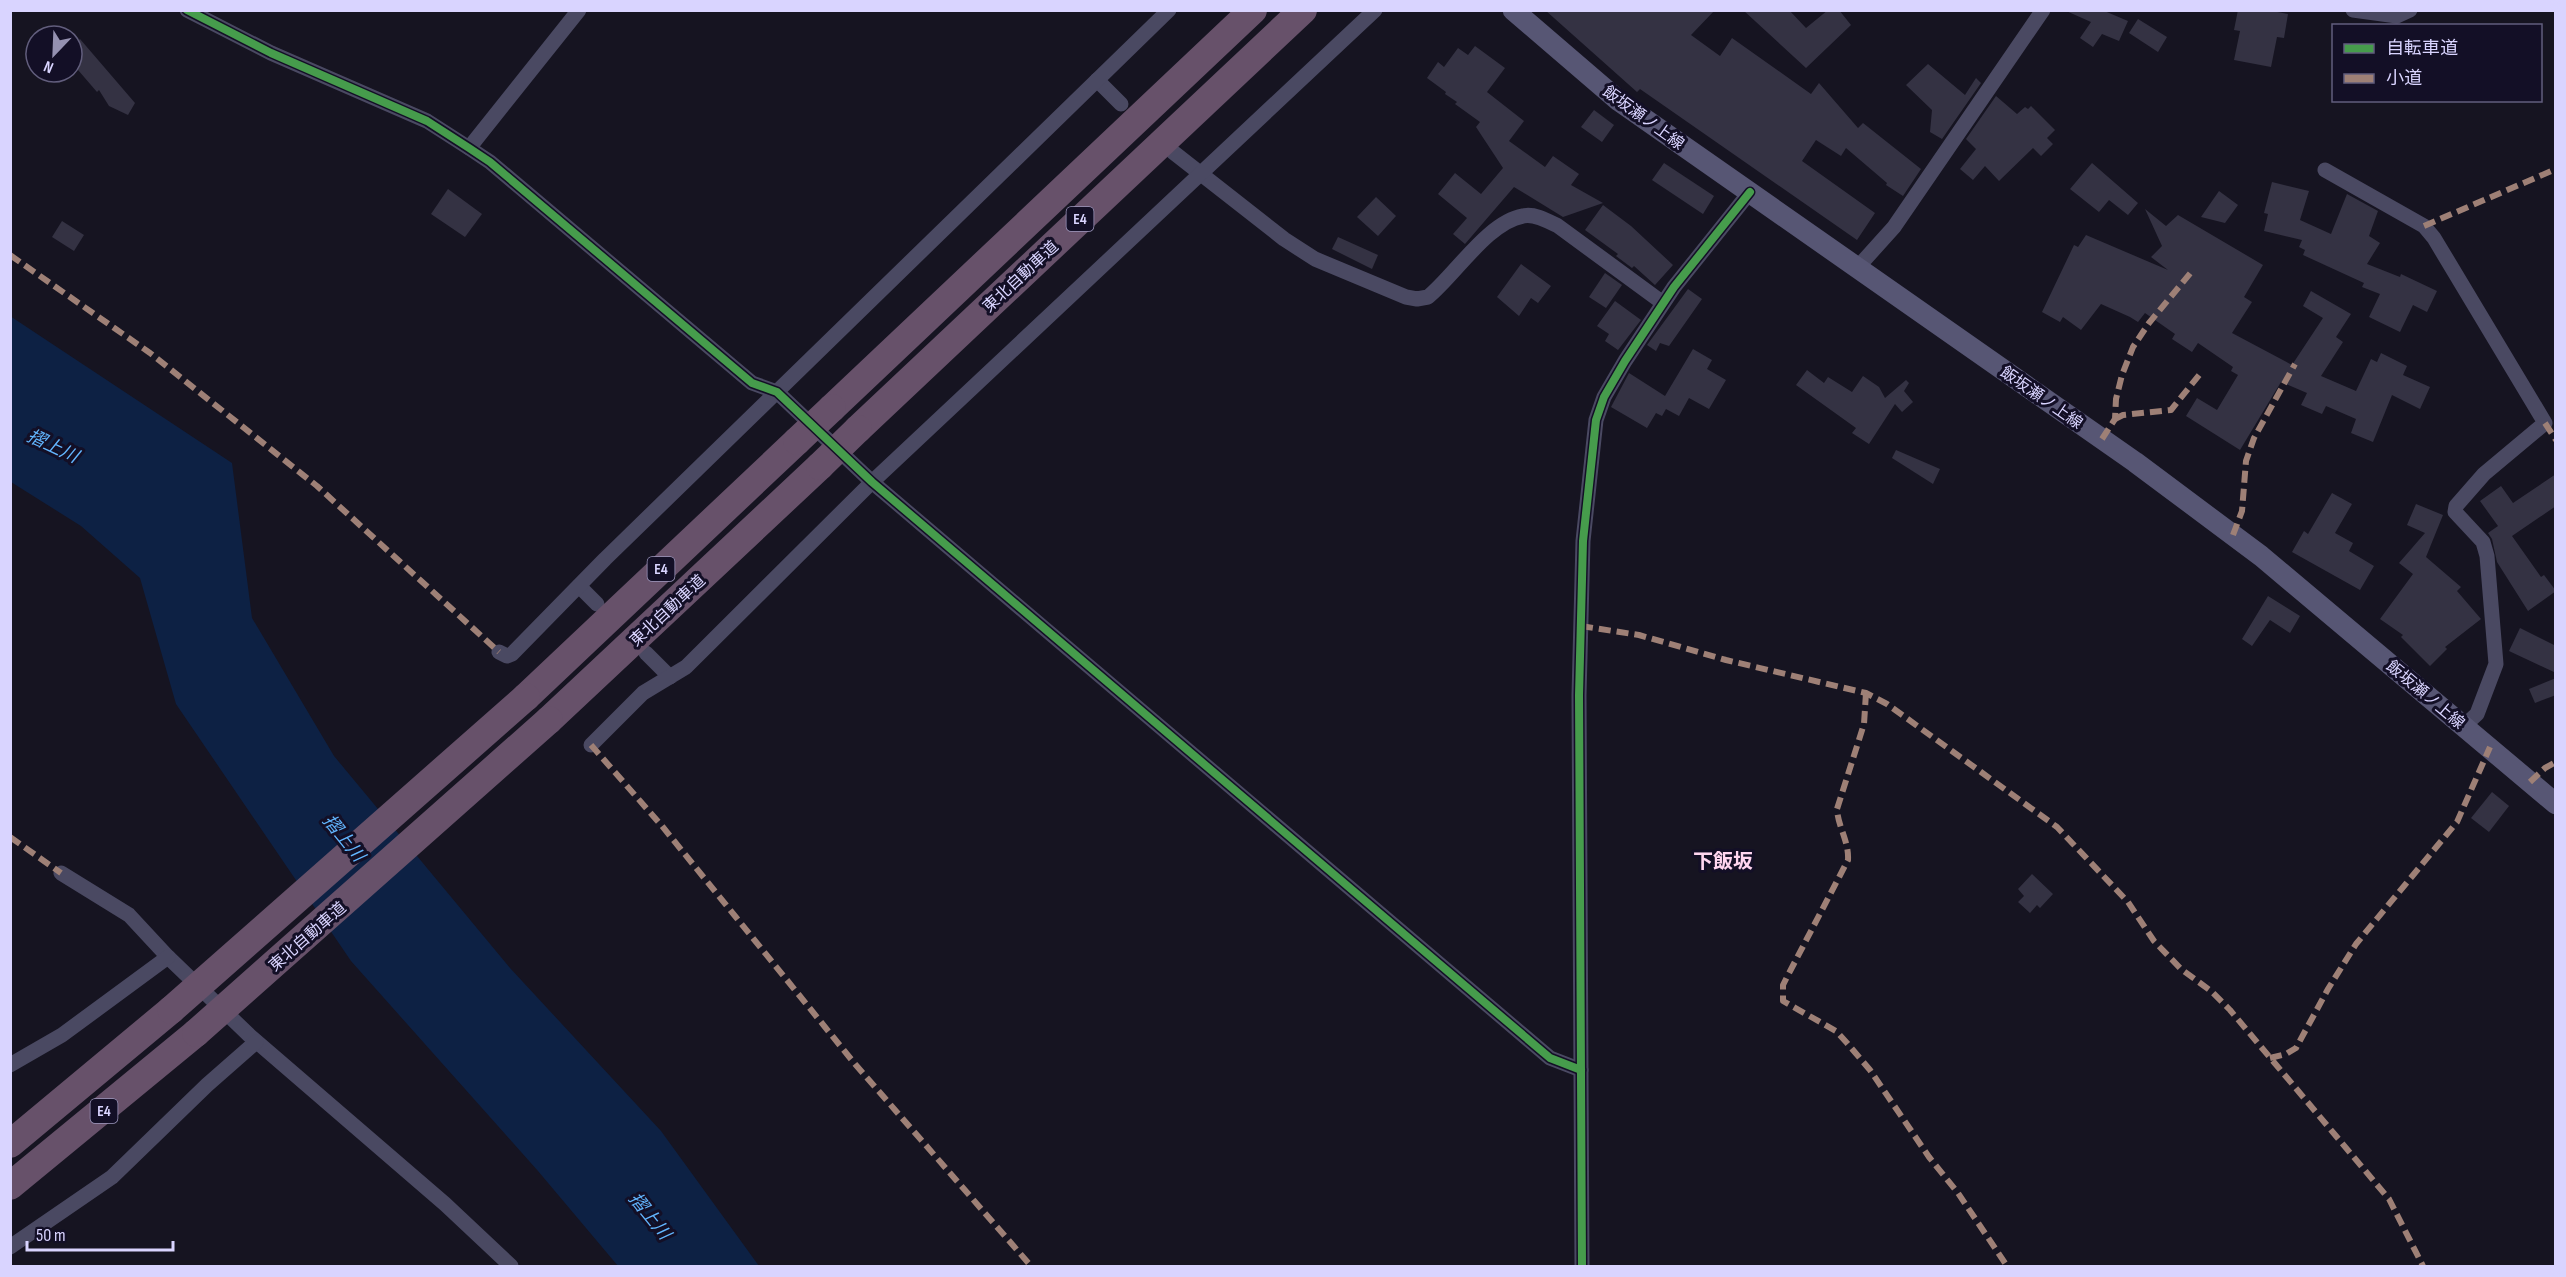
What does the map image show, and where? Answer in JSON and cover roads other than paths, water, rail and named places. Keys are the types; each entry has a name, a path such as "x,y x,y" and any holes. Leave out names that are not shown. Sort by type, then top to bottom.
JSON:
{"highway":[{"name":"東北自動車道","path":"10,1143 171,1010 526,697 1253,10"},
{"name":"東北自動車道","path":"10,1186 196,1033 549,720 1303,10"}],"main road":[{"name":"飯坂瀬ノ上線","path":"1513,10 1619,100 2135,462 2261,556 2556,804"}],"street":[{"path":"187,10 271,53 427,121 490,162 752,383 777,392 872,482 1550,1058 1581,1070"},
{"path":"469,148 579,10"},
{"path":"499,651 507,656 512,654 1169,10"},
{"path":"591,745 643,693 686,667 872,482 1374,10"},
{"path":"1858,267 1894,227 2043,10"},
{"path":"2353,10 2397,16 2410,10"},
{"path":"1097,80 1121,104"},
{"path":"1173,152 1284,239 1316,259 1406,297 1417,299 1428,297 1489,235 1508,221 1524,215 1542,218 1558,226 1663,303"},
{"path":"2325,170 2424,226 2434,238 2545,423 2484,474 2456,506 2455,512 2483,542 2487,556 2496,664 2476,714 2464,726"},
{"path":"1582,1266 1579,695 1583,541 1596,420 1604,397 1663,303 1749,192"},
{"path":"579,586 597,604"},
{"path":"646,653 670,677"},
{"path":"61,873 129,915 168,957 256,1042 445,1204 511,1266"},
{"path":"10,1065 62,1035 168,957"},
{"path":"10,1247 112,1177 207,1085 256,1042"}],"water":[{"name":"摺上川","path":"10,316 232,463 252,618 334,756 510,968 661,1131 759,1266 618,1266 538,1171 351,961 176,704 140,578 81,526 11,482"}],"district":[{"name":"下飯坂","path":"1723,861"}]}
